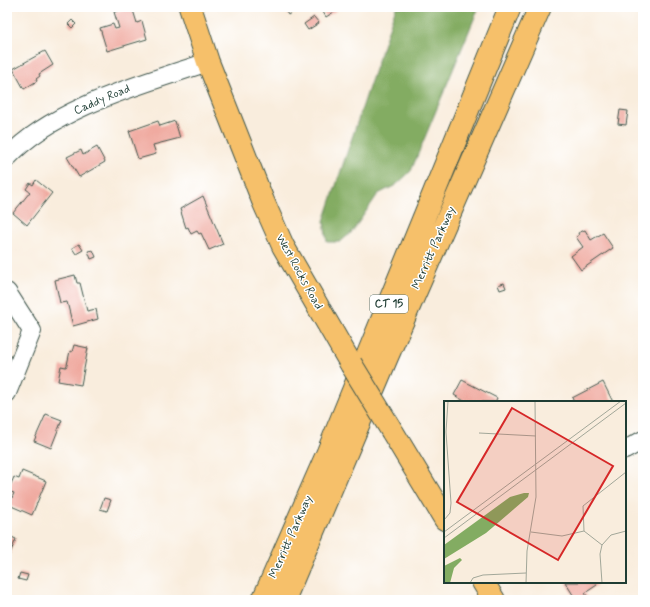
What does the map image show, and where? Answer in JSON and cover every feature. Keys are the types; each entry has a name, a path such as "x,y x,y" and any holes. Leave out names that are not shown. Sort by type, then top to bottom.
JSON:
{"main road":[{"name":"West Rocks Road","path":"190,7 208,62 263,201 283,246 350,364 444,517"},
{"name":"Merritt Parkway","path":"263,600 334,437 510,7"},
{"name":"Merritt Parkway","path":"284,600 387,357 540,7"},
{"path":"484,583 494,600"}],"street":[{"name":"Caddy Road","path":"7,158 24,142 83,107 208,62"},
{"path":"7,292 32,331 7,392"},
{"path":"626,449 643,440"}],"green space":[{"path":"396,7 479,7 411,171 396,185 378,194 352,232 340,242 327,242 324,221"}],"building":[{"path":"132,7 137,23 142,21 147,39 107,51 100,28 113,24 115,29 119,28 114,12"},
{"path":"283,7 292,7 294,11 288,15"},
{"path":"330,7 337,10 326,17 323,12"},
{"path":"314,17 319,23 308,30 304,24"},
{"path":"72,20 76,24 72,28 68,24"},
{"path":"45,51 53,65 39,74 40,76 36,79 37,81 24,89 13,69"},
{"path":"620,110 628,111 626,125 618,124"},
{"path":"158,121 160,126 175,121 180,138 153,145 156,154 138,159 129,131"},
{"path":"97,147 105,162 79,177 67,157 81,150 83,155"},
{"path":"36,180 52,193 27,225 13,213 30,192 26,189 30,183 33,185"},
{"path":"203,196 223,244 209,250 201,233 199,234 197,231 191,234 188,227 186,228 180,209"},
{"path":"585,230 591,240 603,233 613,248 581,270 571,256 583,247 576,237 579,235 578,233"},
{"path":"79,244 83,250 76,254 72,248"},
{"path":"93,250 96,257 91,259 88,251"},
{"path":"75,275 77,283 80,283 87,311 96,309 98,319 73,326 67,302 60,303 55,280"},
{"path":"504,283 506,288 500,290 498,285"},
{"path":"74,345 88,348 81,385 58,381 61,366 66,367 70,351 72,352"},
{"path":"462,380 497,398 496,401 464,401 454,395"},
{"path":"603,382 612,401 574,401 572,398"},
{"path":"46,414 62,420 51,448 34,441"},
{"path":"22,471 46,481 32,515 9,505 14,493 8,491 14,477 19,479"},
{"path":"104,498 111,500 107,511 100,509"},
{"path":"7,535 16,539 7,561"},
{"path":"20,573 28,575 26,581 18,579"},
{"path":"566,583 596,583 597,585 585,593 589,600 573,600 575,598"}]}
